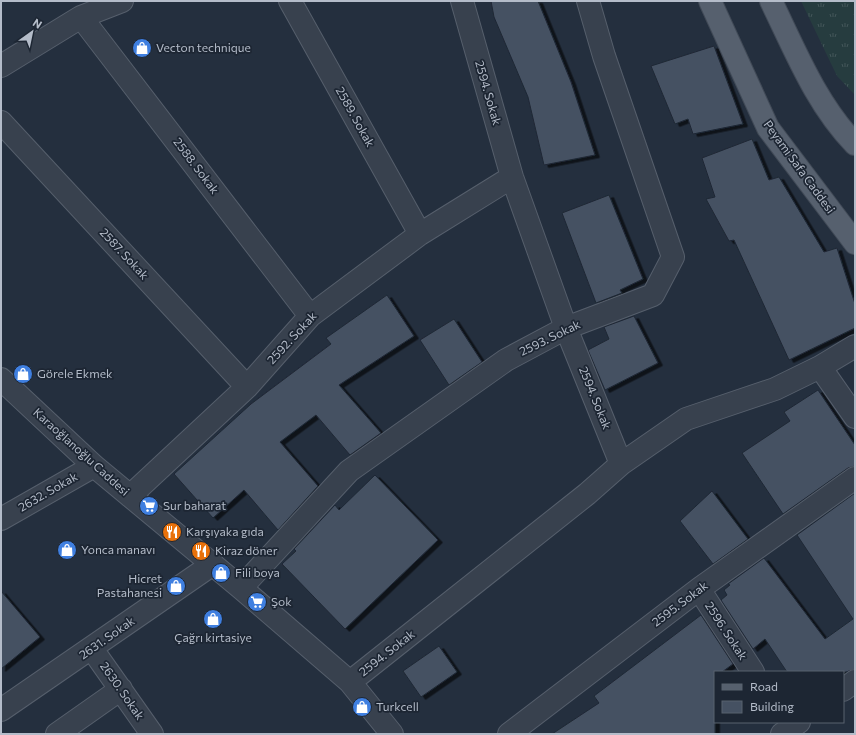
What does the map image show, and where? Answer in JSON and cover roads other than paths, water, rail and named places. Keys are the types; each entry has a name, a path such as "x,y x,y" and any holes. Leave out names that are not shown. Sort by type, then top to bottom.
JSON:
{"main road":[{"name":"Peyami Safa Caddesi","path":"710,1 768,128 855,242"},
{"path":"771,1 810,82 846,134 855,144"}],"street":[{"path":"1,66 81,17 122,1"},
{"name":"2589. Sokak","path":"290,1 420,234"},
{"name":"2594. Sokak","path":"350,682 581,499 621,464 566,328 512,177 462,1"},
{"name":"2593. Sokak","path":"241,588 349,471 506,360 566,328 653,295 673,256 607,63 588,1"},
{"name":"2588. Sokak","path":"81,17 310,316"},
{"name":"2587. Sokak","path":"1,122 247,386"},
{"name":"2592. Sokak","path":"130,496 247,386 310,316 420,234 512,177"},
{"path":"621,464 686,419 774,389 820,367 855,346"},
{"path":"820,367 855,417"},
{"name":"Karaoğlanoğlu Caddesi","path":"1,379 94,466 213,564 350,682 392,734"},
{"name":"2632. Sokak","path":"1,519 94,466"},
{"name":"2595. Sokak","path":"509,734 699,589 855,478"},
{"name":"2631. Sokak","path":"1,710 92,649 213,564"},
{"name":"2596. Sokak","path":"699,589 752,671"},
{"name":"2630. Sokak","path":"92,649 152,734"},
{"path":"844,689 855,681"},
{"path":"57,734 120,689"}],"place":[{"name":"Vecton technique","path":"142,48"},
{"name":"Görele Ekmek","path":"23,374"},
{"name":"Sur baharat","path":"149,506"},
{"name":"Karşıyaka gıda","path":"172,532"},
{"name":"Yonca manavı","path":"67,550"},
{"name":"Kiraz döner","path":"201,551"},
{"name":"Fili boya","path":"221,573"},
{"name":"Hicret Pastahanesi","path":"176,586"},
{"name":"Şok","path":"257,602"},
{"name":"Çağrı kirtasiye","path":"213,619"},
{"name":"Turkcell","path":"362,707"}]}
